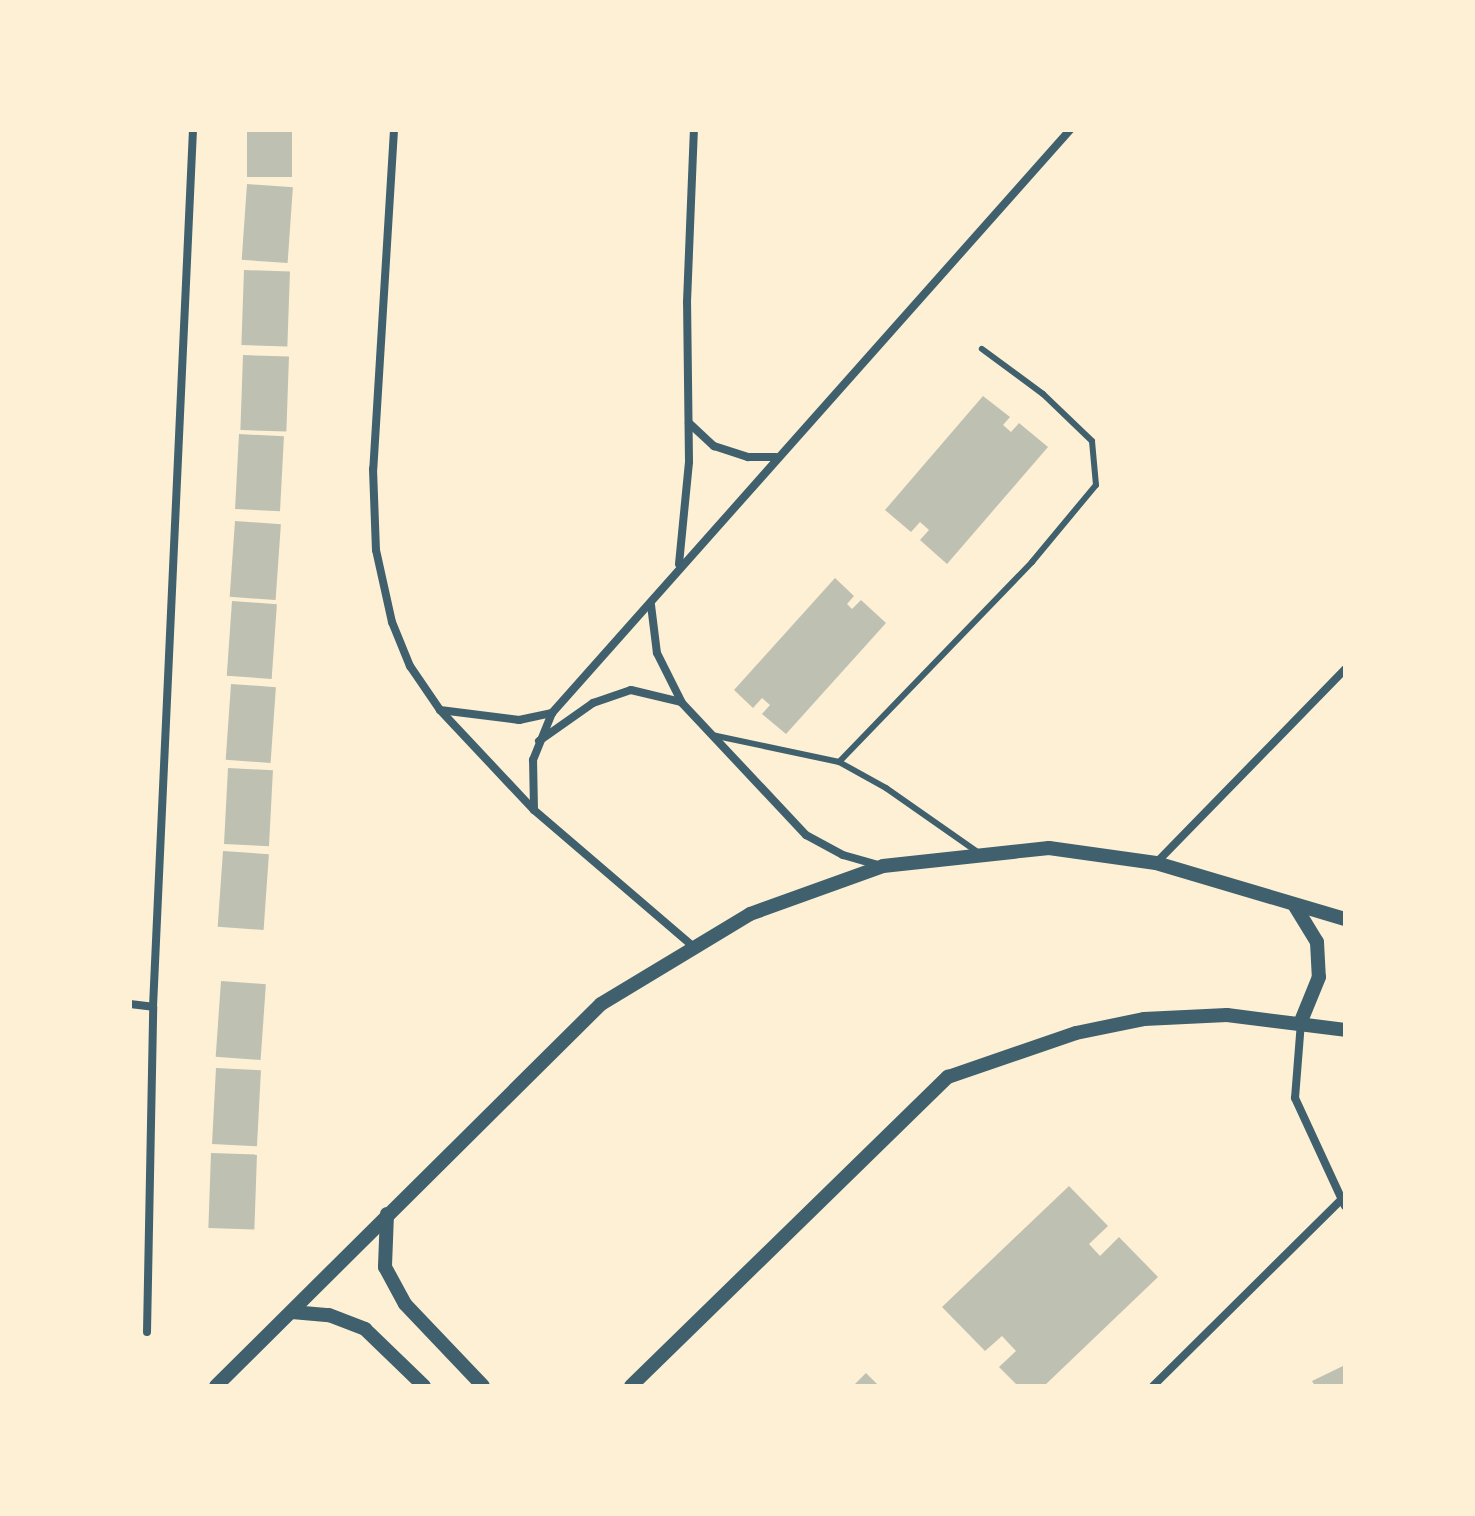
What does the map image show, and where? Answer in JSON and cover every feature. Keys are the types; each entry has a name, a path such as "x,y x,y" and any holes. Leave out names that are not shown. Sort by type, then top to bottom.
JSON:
{"street":[{"path":"147,1332 153,1007 193,130"},
{"path":"394,130 373,469 376,550 392,622 410,666 440,710 534,810 695,948"},
{"path":"679,565 689,423 687,302 694,130"},
{"path":"534,810 531,785 537,742 552,713 651,605 679,565 1070,130"},
{"path":"689,423 714,446 748,457 776,457"},
{"path":"651,605 657,653 682,703 806,835 843,855 883,866"},
{"path":"1156,863 1345,669"},
{"path":"537,742 593,703 631,690 682,703"},
{"path":"440,710 519,720 552,713"},
{"path":"216,1386 601,1004 750,914 883,866 1049,848 1156,863 1345,919"},
{"path":"1153,1386 1343,1202 1295,1098 1301,1021 1319,977 1317,942 1295,906"},
{"path":"130,1004 153,1007"},
{"path":"631,1386 948,1077 1076,1033 1144,1019 1227,1015 1301,1021 1345,1030"},
{"path":"387,1214 385,1267 405,1304 483,1386"},
{"path":"292,1312 329,1315 365,1329 424,1386"}],"lane":[{"path":"839,762 1032,562 1096,485 1092,441 1043,394 982,349"},
{"path":"712,735 839,762 886,788 982,856"}],"building":[{"path":"247,130 292,130 292,177 247,177"},
{"path":"247,184 293,187 288,263 242,260"},
{"path":"244,270 290,272 287,347 241,345"},
{"path":"243,355 289,357 286,432 240,430"},
{"path":"983,396 1010,417 1003,425 1011,432 1019,423 1048,447 947,564 920,540 929,530 920,522 911,532 885,510"},
{"path":"239,434 284,436 280,511 235,509"},
{"path":"235,521 281,524 276,600 230,597"},
{"path":"835,578 854,596 847,604 852,609 861,600 886,623 786,734 762,714 770,705 762,698 753,708 734,690"},
{"path":"232,601 277,604 272,679 227,676"},
{"path":"231,684 276,687 271,763 226,760"},
{"path":"228,768 273,770 269,846 224,844"},
{"path":"223,851 269,854 264,930 218,927"},
{"path":"221,981 266,984 261,1060 216,1057"},
{"path":"216,1068 261,1070 257,1146 212,1144"},
{"path":"211,1153 257,1155 254,1230 208,1228"},
{"path":"1069,1186 1108,1226 1089,1244 1100,1256 1119,1237 1158,1277 1044,1386 1018,1386 999,1367 1016,1351 1002,1336 985,1351 942,1307"},
{"path":"1343,1366 1345,1386 1315,1386 1312,1381"},
{"path":"866,1373 879,1386 853,1386"}]}
